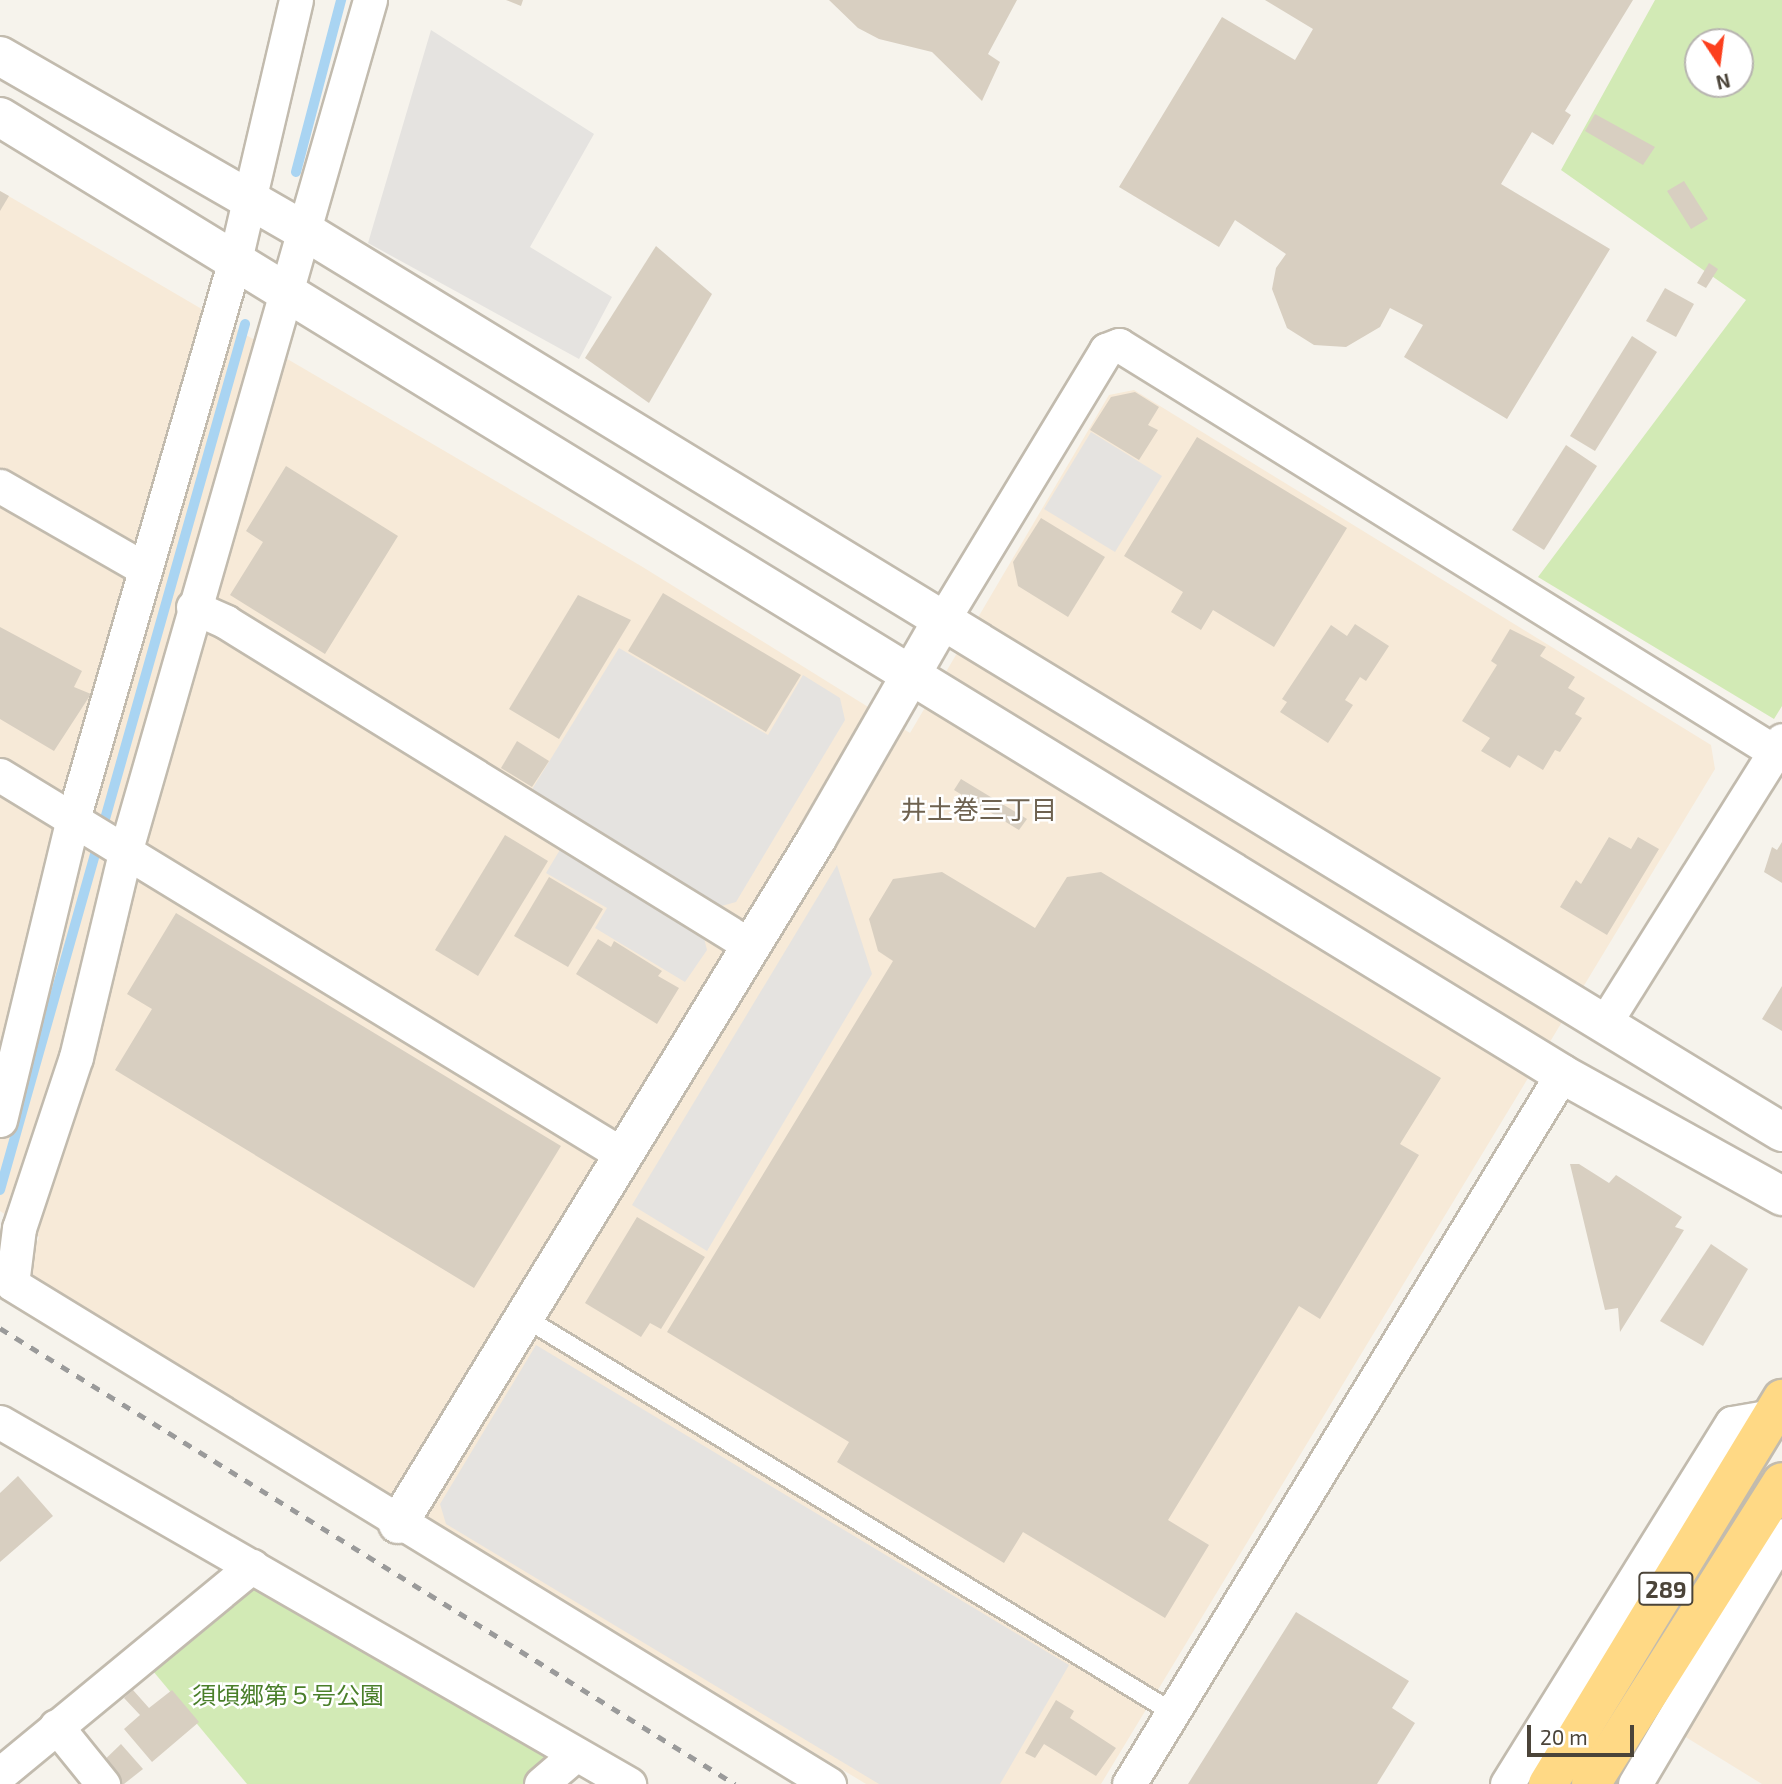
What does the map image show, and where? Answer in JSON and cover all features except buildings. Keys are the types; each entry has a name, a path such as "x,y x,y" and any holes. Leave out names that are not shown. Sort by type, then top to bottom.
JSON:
{"highway":[{"name":"289","path":"1549,1782 1777,1408"},
{"name":"289","path":"1591,1784 1782,1482"}],"street":[{"path":"296,0 235,260 145,569 100,834 76,1057 10,1224 12,1284 398,1524 829,1784"},
{"path":"0,1120 11,1034 100,834 193,607 370,0"},
{"path":"0,56 303,230 1782,1132"},
{"path":"0,117 285,289 1562,1074 1782,1196"},
{"path":"398,1524 522,1316 751,946 1105,350 1119,345 1778,746 1604,1024"},
{"path":"0,486 145,569"},
{"path":"193,607 226,622 751,946"},
{"path":"0,775 623,1155"},
{"path":"1129,1784 1562,1074"},
{"path":"1507,1784 1732,1423 1777,1408"},
{"path":"0,1422 629,1784"},
{"path":"1634,1784 1782,1535"},
{"path":"0,1774 252,1566"},
{"path":"56,1726 103,1784"},
{"path":"541,1784 576,1754"}],"lane":[{"path":"522,1316 1172,1712"}],"shaded area":[{"path":"431,30 594,134 530,247 612,297 579,359 368,243"},
{"path":"0,191 641,566 910,733 1109,395 1134,390 1711,745 1715,769 1101,1784 866,1784 25,1274 39,1237 0,1211"},
{"path":"1091,432 1162,476 1115,552 1044,509"},
{"path":"619,648 768,735 803,675 840,698 845,720 736,902 718,907 531,791"},
{"path":"561,848 703,934 707,950 685,982 595,928 607,908 546,873"},
{"path":"837,865 872,974 707,1251 632,1205"},
{"path":"536,1345 1069,1665 1000,1784 879,1784 446,1524 440,1504"},
{"path":"1782,1572 1782,1784 1762,1784 1684,1736"}],"green space":[{"path":"1655,0 1782,0 1782,706 1774,719 1538,577 1746,300 1561,170"},
{"name":"須頃郷第５号公園","path":"253,1576 567,1748 524,1784 247,1784 148,1665"}],"waterway":[{"path":"296,172 341,0"},
{"path":"0,1190 245,324"}],"railway":[{"path":"0,1328 735,1784"}],"district":[{"name":"井土巻三丁目","path":"979,809"}]}
